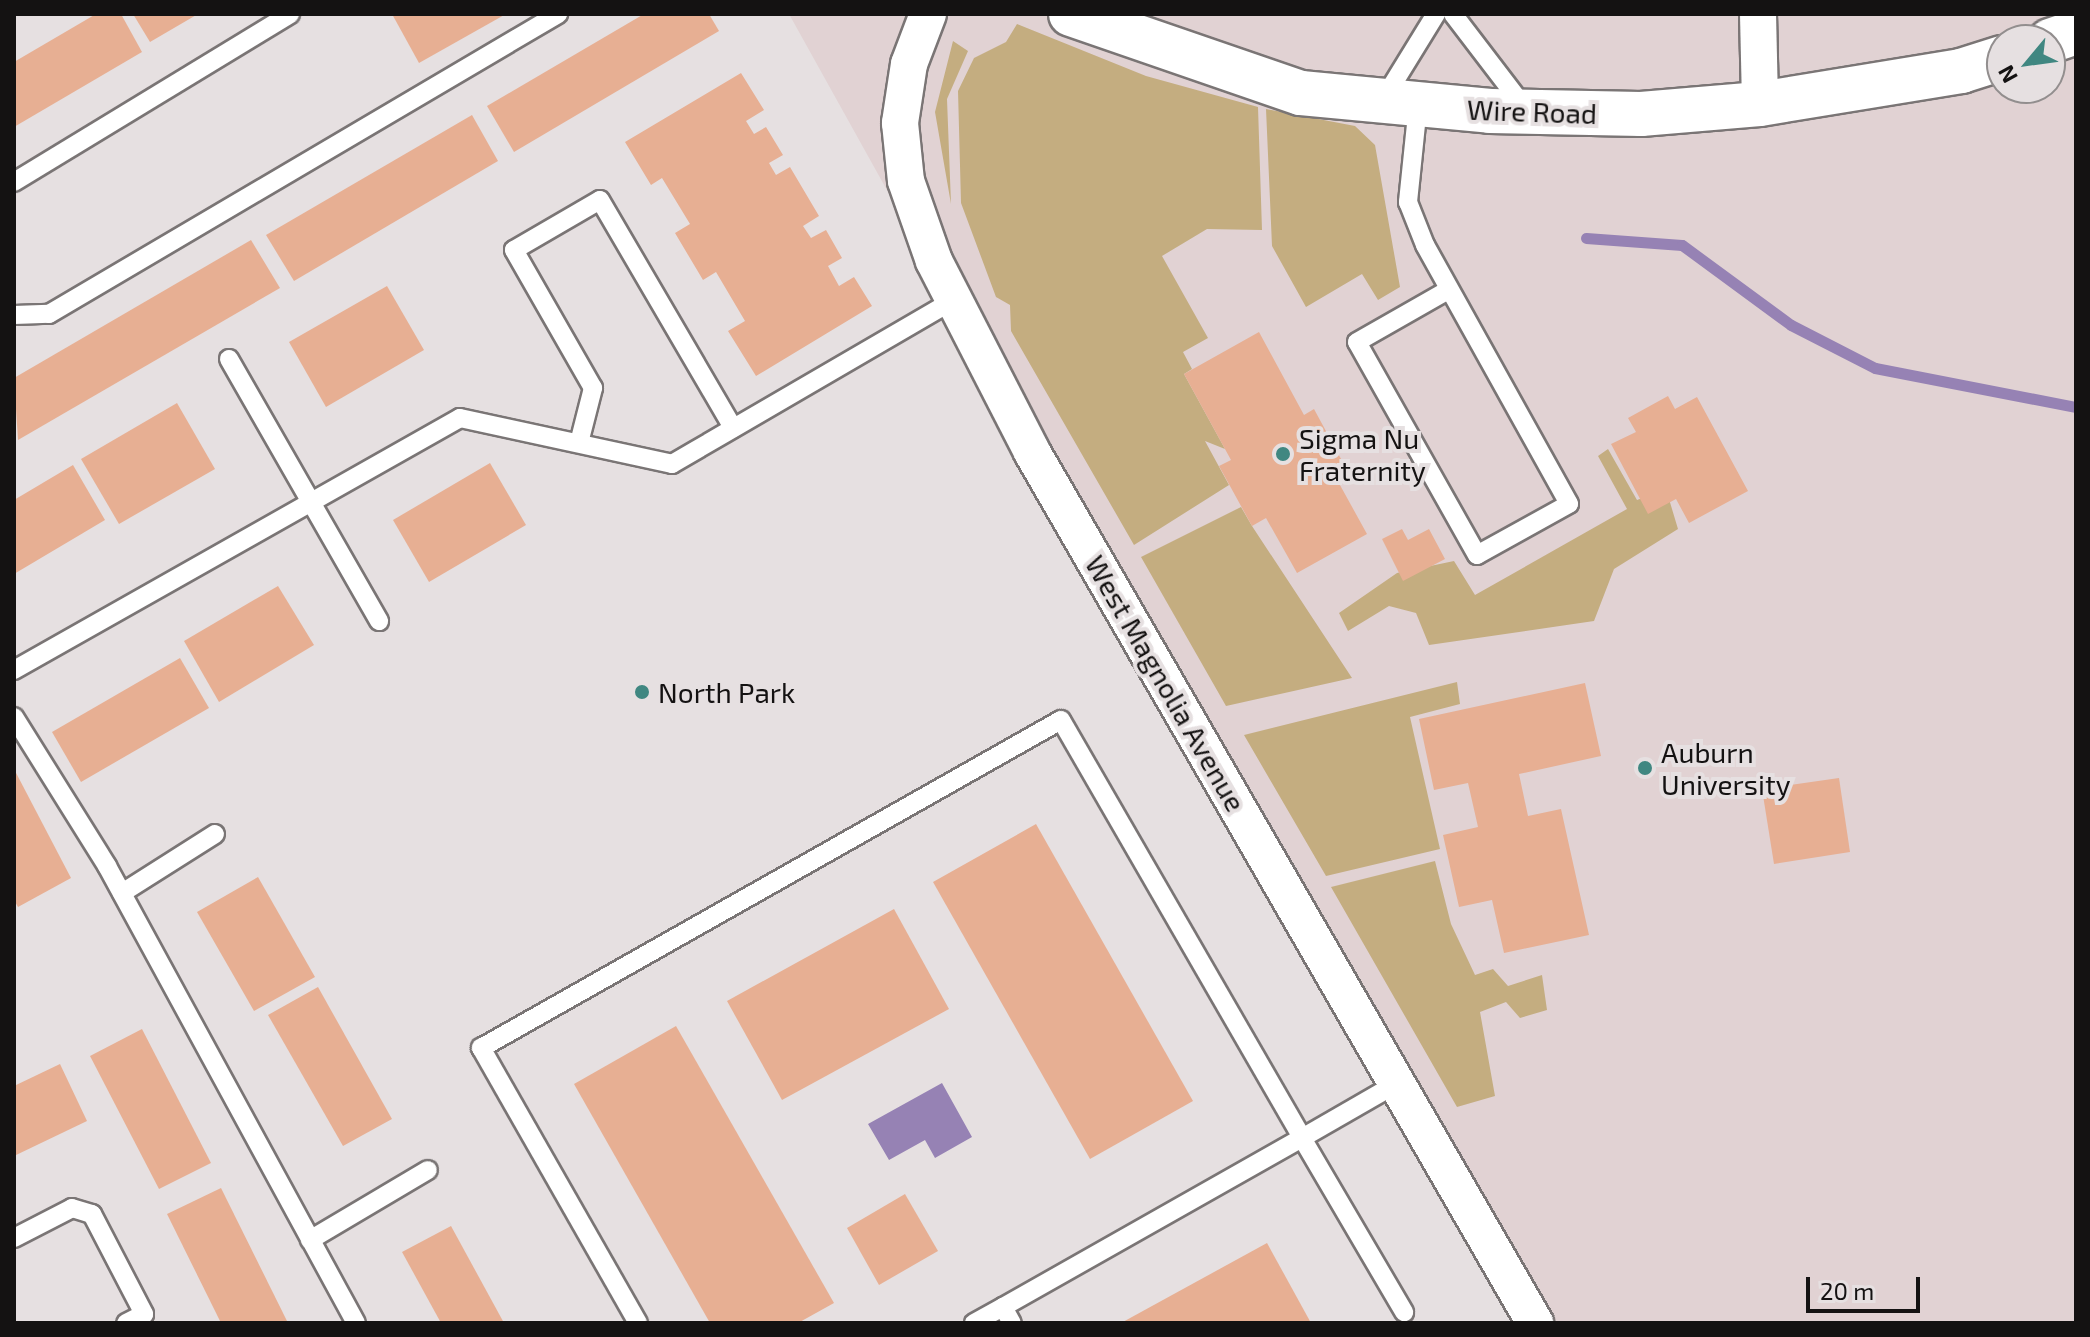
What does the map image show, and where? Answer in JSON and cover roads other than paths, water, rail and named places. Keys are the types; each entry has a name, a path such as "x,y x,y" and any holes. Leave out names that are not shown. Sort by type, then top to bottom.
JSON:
{"street":[{"name":"West Magnolia Avenue","path":"928,14 903,92 901,150 917,219 954,300 1032,452 1535,1323"},
{"name":"Wire Road","path":"1071,14 1301,93 1400,104 1528,112 1760,104 1961,71 1986,63"},
{"path":"1758,14 1760,104"}],"lane":[{"path":"14,182 290,14"},
{"path":"14,315 49,314 558,14"},
{"path":"1436,14 1400,104 1408,202 1448,290 1569,504 1477,555 1357,342 1448,290"},
{"path":"1453,14 1528,112"},
{"path":"579,443 593,388 514,250 600,200 733,428"},
{"path":"14,670 460,418 672,464 954,300"},
{"path":"229,359 379,621"},
{"path":"14,717 122,893 356,1323"},
{"path":"638,1323 481,1048 1061,720 1404,1312"},
{"path":"122,893 215,834"},
{"path":"974,1323 1007,1315 1396,1084"},
{"path":"310,1240 428,1170"},
{"path":"14,1238 72,1208 92,1214 146,1319 126,1323"}],"waterway":[{"path":"1586,238 1682,245 1791,325 1875,368 2076,407"}],"place":[{"name":"Sigma Nu Fraternity","path":"1283,454"},
{"name":"North Park","path":"642,692"},
{"name":"Auburn University","path":"1645,768"}]}
